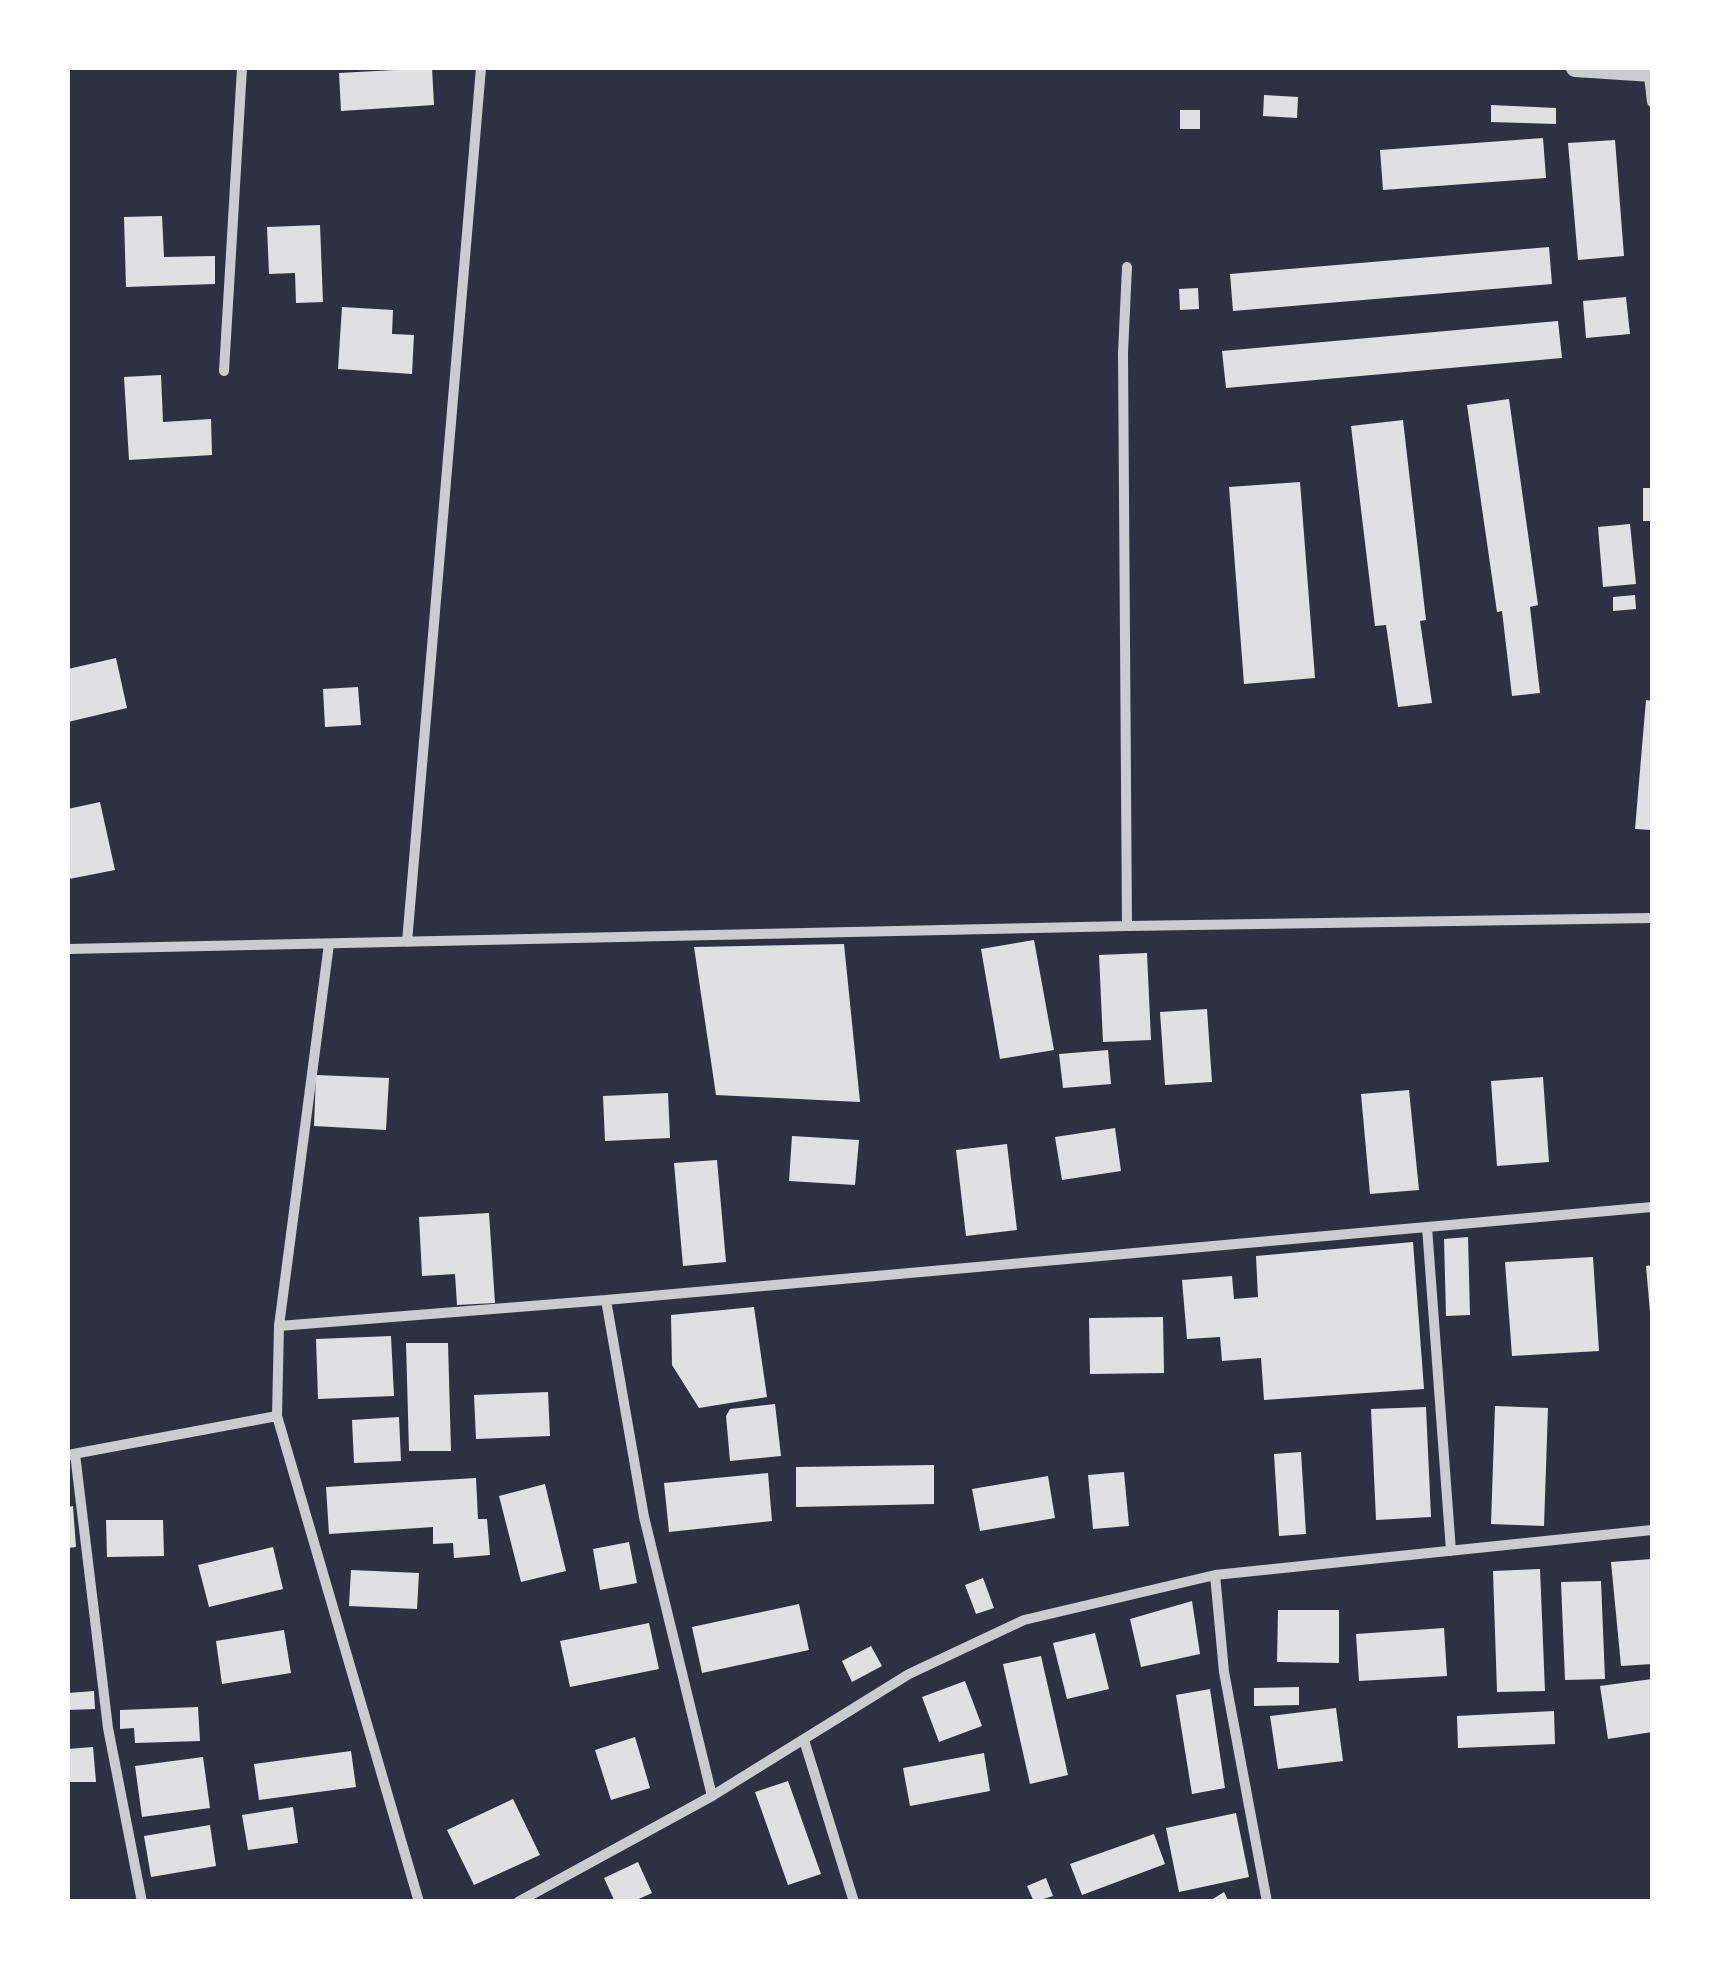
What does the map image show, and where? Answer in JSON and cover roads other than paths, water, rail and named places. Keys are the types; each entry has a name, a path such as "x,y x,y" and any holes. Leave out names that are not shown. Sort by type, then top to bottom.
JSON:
{"street":[{"path":"224,370 242,68"},
{"path":"407,942 481,68"},
{"path":"1574,68 1649,71 1652,102"},
{"path":"1127,267 1127,926"},
{"path":"68,949 1652,918"},
{"path":"329,944 279,1326 276,1416 419,1902"},
{"path":"279,1326 1652,1207"},
{"path":"1427,1227 1451,1551"},
{"path":"606,1300 644,1517 712,1796"},
{"path":"142,1902 108,1728 71,1455 276,1416"},
{"path":"518,1902 712,1796 909,1674 1024,1620 1215,1575 1652,1530"},
{"path":"1215,1575 1224,1672 1267,1902"},
{"path":"804,1740 854,1902"}]}
